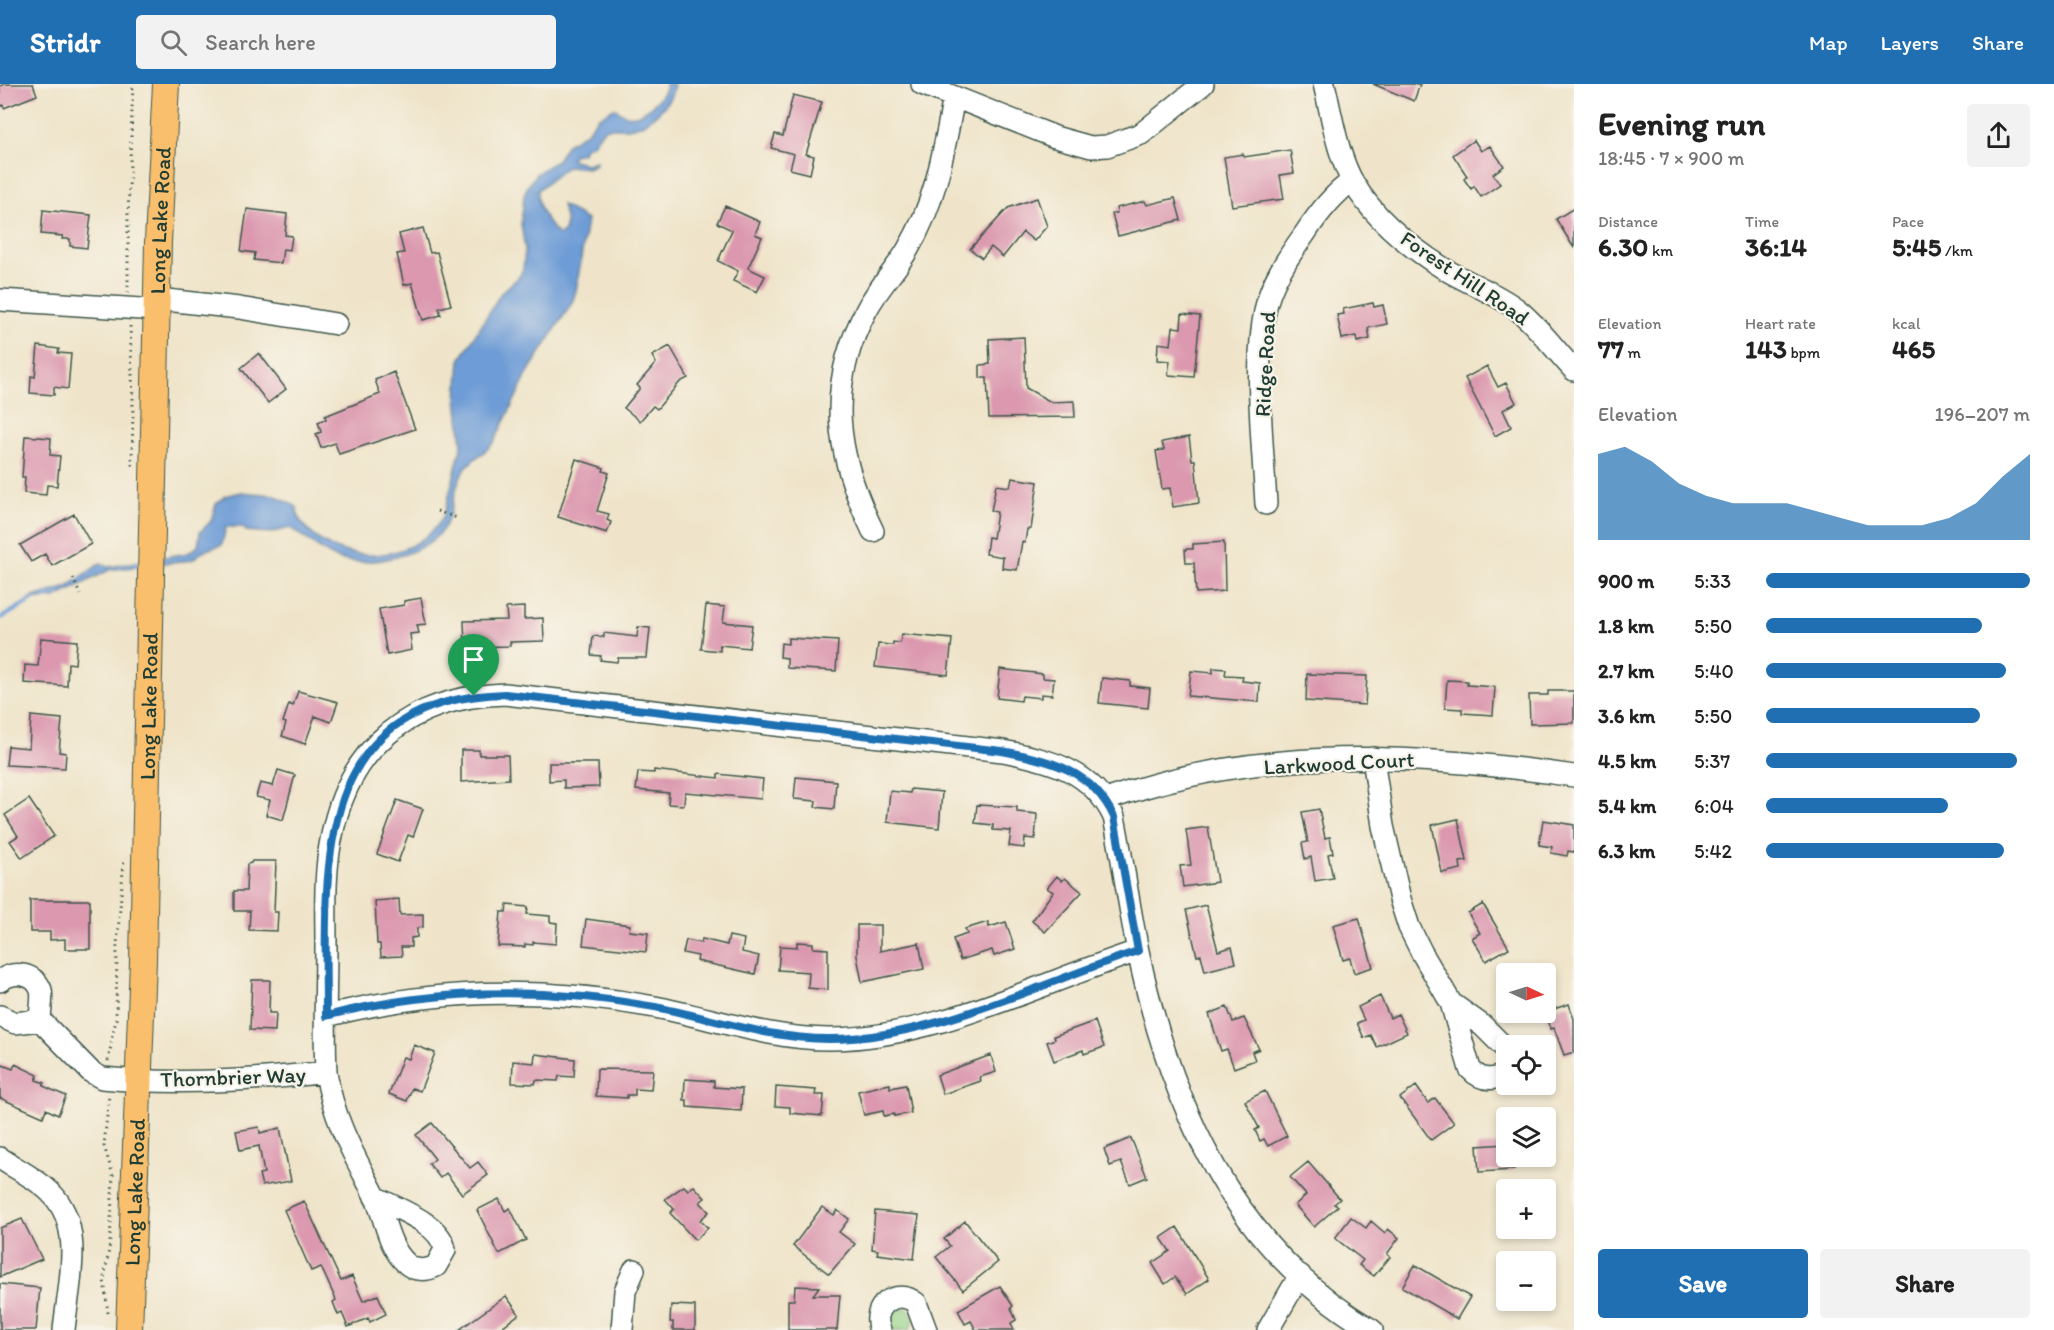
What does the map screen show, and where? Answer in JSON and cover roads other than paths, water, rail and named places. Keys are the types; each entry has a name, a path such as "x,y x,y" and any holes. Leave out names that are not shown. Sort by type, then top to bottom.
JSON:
{"main road":[{"name":"Long Lake Road","path":"119,1324 139,1080 157,305 166,84"}],"street":[{"path":"922,84 1055,137 1099,146 1126,141 1142,134 1203,84"},
{"name":"Forest Hill Road","path":"1324,84 1352,181 1370,207 1408,242 1444,268 1471,281 1517,309 1574,370"},
{"path":"873,531 851,483 843,455 839,404 844,370 867,309 908,249 928,206 940,172 954,97"},
{"name":"Ridge Road","path":"1266,504 1261,380 1264,320 1268,298 1291,254 1307,230 1332,197 1352,181"},
{"path":"0,300 228,307 336,324"},
{"path":"375,1197 344,1137 329,1093 326,1072 326,884 330,841 340,804 355,771 377,743 412,717 438,704 456,699 489,695 522,696 1002,751 1029,756 1068,770 1091,784 1106,800 1114,817 1138,951 1169,1064 1211,1165 1233,1199 1268,1243 1333,1304 1372,1330"},
{"path":"1373,758 1383,826 1409,927 1451,1003 1470,1069 1477,1077 1485,1079 1496,1076"},
{"name":"Larkwood Court","path":"1106,800 1159,784 1250,767 1318,759 1432,759 1574,776"},
{"path":"326,1016 392,1001 440,996 537,993 654,1007 798,1036 849,1039 930,1024 1138,951"},
{"path":"0,981 5,977 20,973 33,979 41,991 40,1020 15,1023 0,1016"},
{"path":"1451,1003 1483,1026 1496,1039"},
{"name":"Thornbrier Way","path":"40,1020 91,1072 102,1078 236,1080 326,1072"},
{"path":"0,1158 50,1191 67,1216 72,1242 64,1330"},
{"path":"622,1330 625,1291 634,1270"},
{"path":"1268,1330 1300,1275"},
{"path":"880,1330 877,1320 880,1309 887,1300 899,1297 916,1303 926,1330"}],"water":[{"path":"666,84 674,84 673,92 658,113 636,126 604,129 593,144 585,147 583,153 573,155 571,159 586,164 596,161 596,164 588,168 568,166 538,190 544,214 559,235 564,231 566,223 562,205 587,220 576,291 572,303 530,369 494,442 471,462 460,476 451,512 445,526 437,536 411,552 396,557 363,562 336,558 290,528 271,533 246,531 243,527 226,527 222,545 203,551 192,560 109,570 55,598 32,600 33,597 67,587 101,563 108,567 188,553 198,546 200,532 211,521 216,504 225,496 241,492 274,495 297,507 301,522 323,542 341,550 360,554 380,554 399,550 417,543 432,531 444,515 462,444 457,398 460,360 501,293 519,277 523,269 525,250 521,224 527,187 536,174 557,160 567,144 587,132 597,118 614,108 627,115 639,114 657,101"}],"waterway":[{"path":"1,618 32,600"}]}
